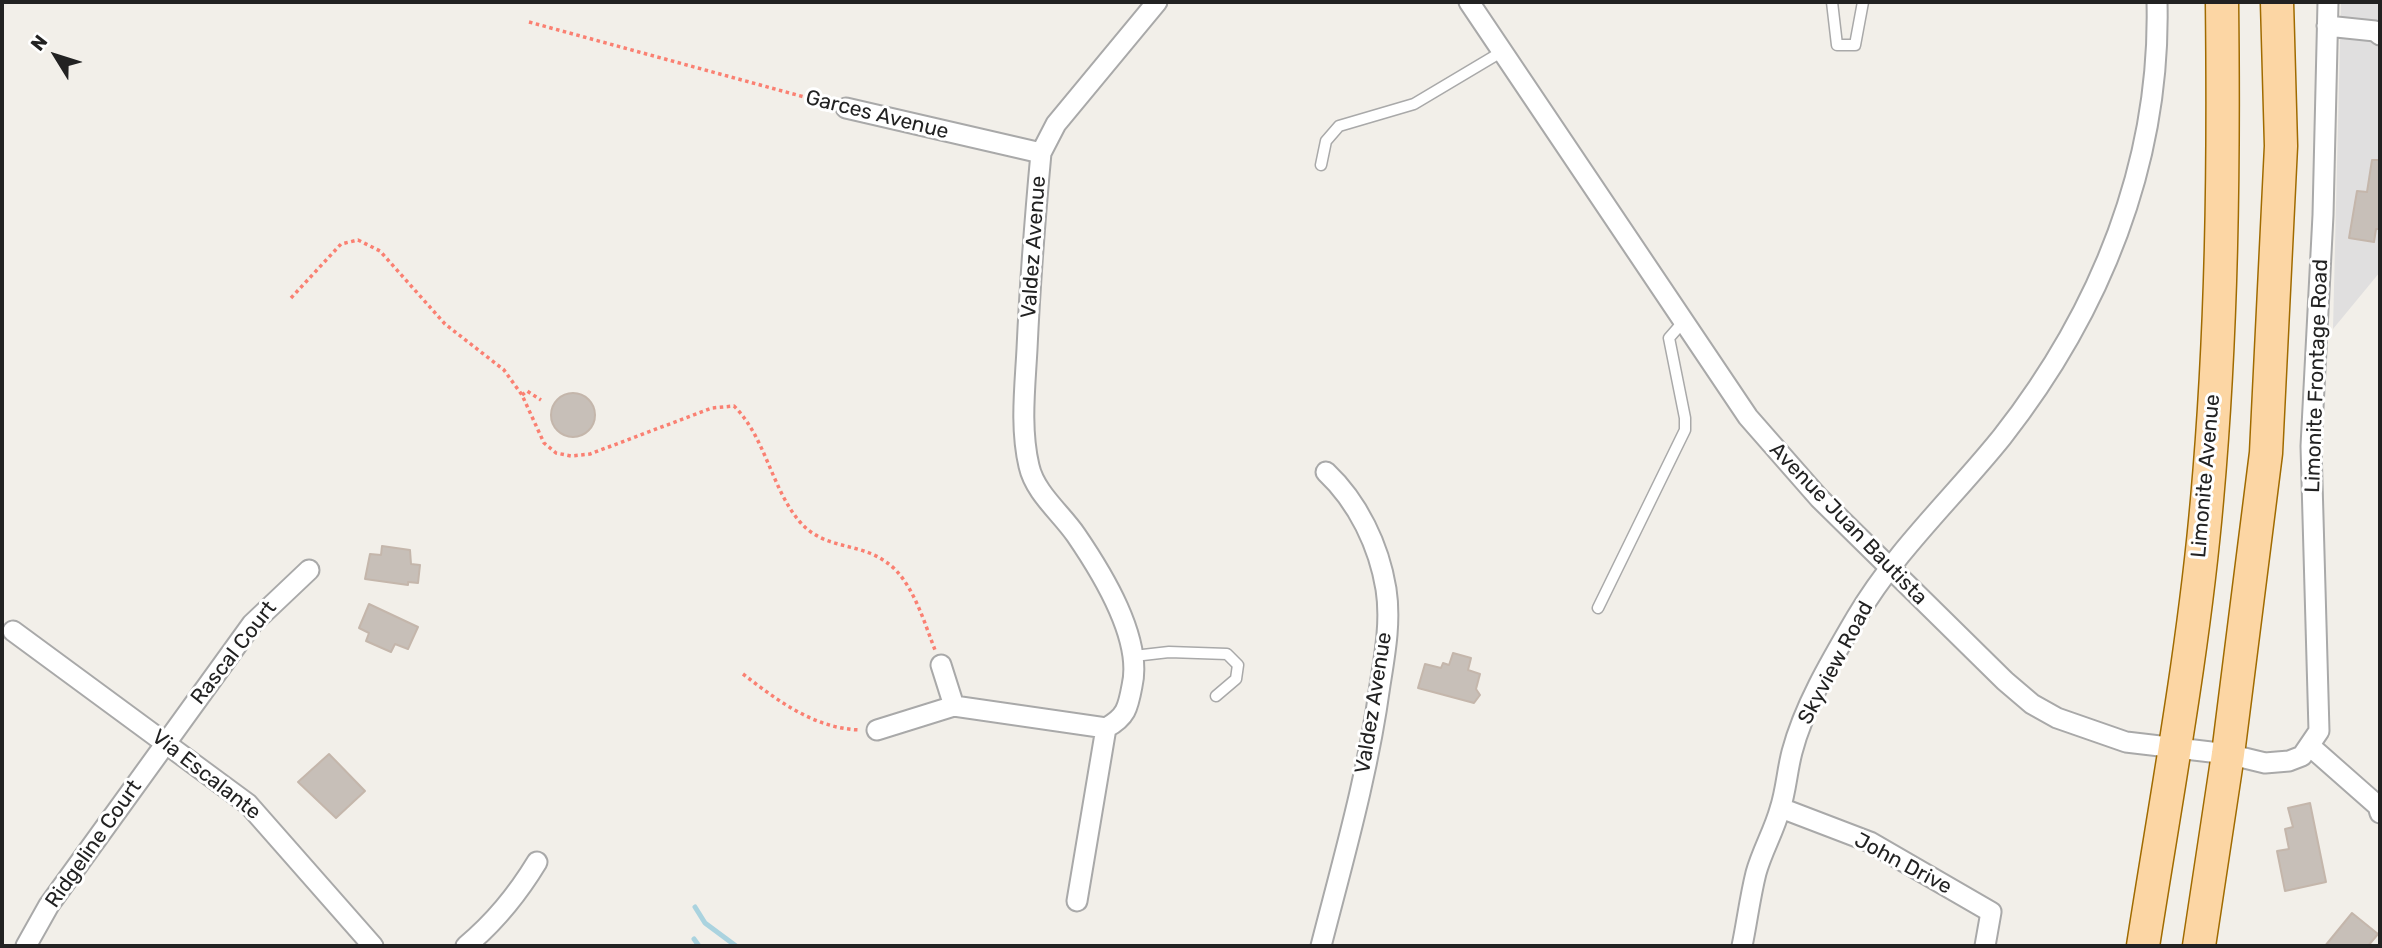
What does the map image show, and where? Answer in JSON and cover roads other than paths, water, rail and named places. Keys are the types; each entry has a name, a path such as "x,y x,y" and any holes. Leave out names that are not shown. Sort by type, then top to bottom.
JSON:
{"main road":[{"name":"Limonite Avenue","path":"2143,946 2174,750 2205,514 2224,194 2222,2"},
{"path":"2199,946 2228,754 2266,453 2281,146 2277,2"}],"street":[{"path":"1041,153 1056,124 1157,2"},
{"name":"Avenue Juan Bautista","path":"1469,2 1728,390 1782,458 1979,657 2032,704 2090,732 2126,742 2174,750 2228,754 2265,763 2289,761 2311,747"},
{"name":"Skyview Road","path":"1742,946 1756,872 1781,808 1792,749 1813,700 1857,617 1889,568 2000,439 2044,381 2083,317 2114,245 2140,161 2153,76 2157,2"},
{"name":"Limonite Frontage Road","path":"2311,747 2319,731 2311,446 2323,215 2328,2"},
{"path":"2327,26 2375,31 2380,35"},
{"name":"Garces Avenue","path":"846,108 1041,153"},
{"name":"Valdez Avenue","path":"1041,153 1032,243 1025,442 1029,468 1039,488 1076,535 1125,626 1134,656"},
{"name":"Valdez Avenue","path":"1321,946 1373,738 1387,640 1386,590 1377,553 1349,498 1326,472"},
{"name":"Rascal Court","path":"165,743 251,624 309,570"},
{"name":"Via Escalante","path":"8,627 248,804 373,946"},
{"path":"877,730 954,706 1106,727 1123,719 1127,711 1135,676 1134,656"},
{"path":"941,665 954,706"},
{"path":"1077,901 1106,727"},
{"name":"Ridgeline Court","path":"26,946 49,905 165,743"},
{"path":"2311,747 2378,806 2380,813"},
{"name":"John Drive","path":"1781,808 1870,842 1991,912 1985,946"},
{"path":"466,946 488,928 518,893 537,862"}],"lane":[{"path":"1832,2 1836,45 1855,45 1863,2"},
{"path":"1321,164 1326,141 1339,127 1413,104 1503,51"},
{"path":"1598,608 1685,430 1685,418 1668,338 1683,322"},
{"path":"1134,656 1169,652 1227,654 1237,662 1236,679 1216,696"}],"waterway":[{"path":"695,907 705,923 736,946"},
{"path":"694,939 699,946"}]}
